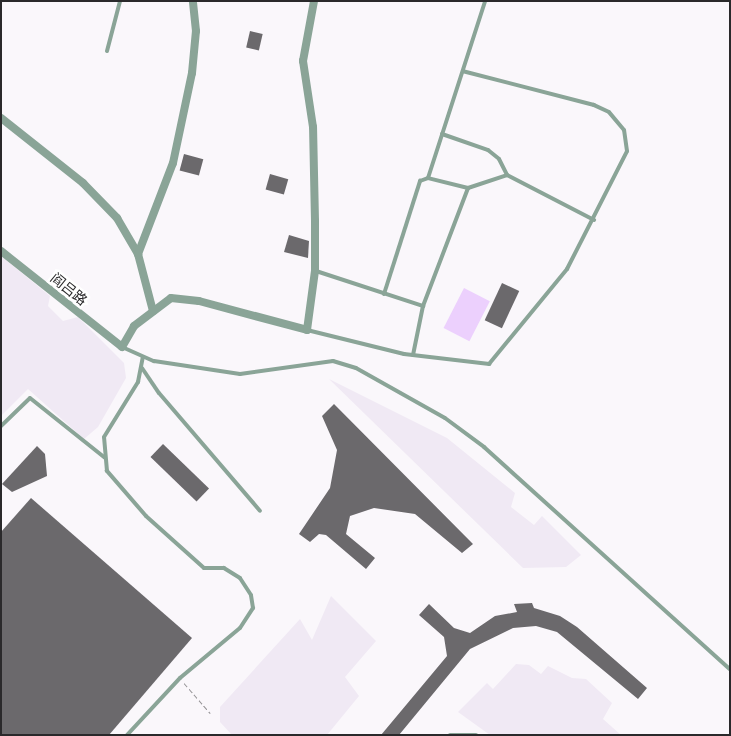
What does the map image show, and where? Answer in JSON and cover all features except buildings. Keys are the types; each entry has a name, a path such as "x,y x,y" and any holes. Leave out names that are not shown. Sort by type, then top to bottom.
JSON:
{"street":[{"path":"138,254 173,163 192,73 196,30 193,1"},
{"path":"122,347 134,326 171,298 200,300 307,330 315,271 313,127 303,62 314,1"},
{"path":"1,118 102,200 128,232 138,254 151,313"},
{"name":"阎吕路","path":"1,251 122,347"}],"lane":[{"path":"107,51 120,1"},
{"path":"428,178 485,1"},
{"path":"307,330 413,355 489,364 567,269 594,220 627,151 624,130 609,112 462,71"},
{"path":"442,134 488,150 499,159 507,175 594,220"},
{"path":"384,294 420,181 428,178 468,188 507,175"},
{"path":"413,355 423,306 468,188"},
{"path":"315,271 423,306"},
{"path":"122,347 143,357 240,374 333,361 356,368 445,418 484,447 730,669"},
{"path":"127,735 180,678 240,628 252,608 251,595 240,578 224,568 204,568 146,516 113,482 104,457 104,437 138,382 143,357"},
{"path":"142,368 158,393 260,511"},
{"path":"1,426 30,398 104,457"},
{"path":"450,735 476,735"}],"path":[{"path":"180,678 210,713"}],"shaded area":[{"path":"1,256 50,296 48,306 63,321 78,317 124,363 126,378 98,427 84,439 28,389 1,416"},
{"path":"464,288 490,301 469,341 444,328"},
{"path":"329,379 447,438 515,493 511,507 534,525 542,516 581,555 566,567 523,568"},
{"path":"331,596 376,641 345,677 359,696 327,735 232,735 220,722 220,707 300,619 312,640"},
{"path":"516,664 529,665 541,674 548,666 572,678 586,679 612,703 603,719 621,735 490,735 458,712 487,683 493,689"}]}
